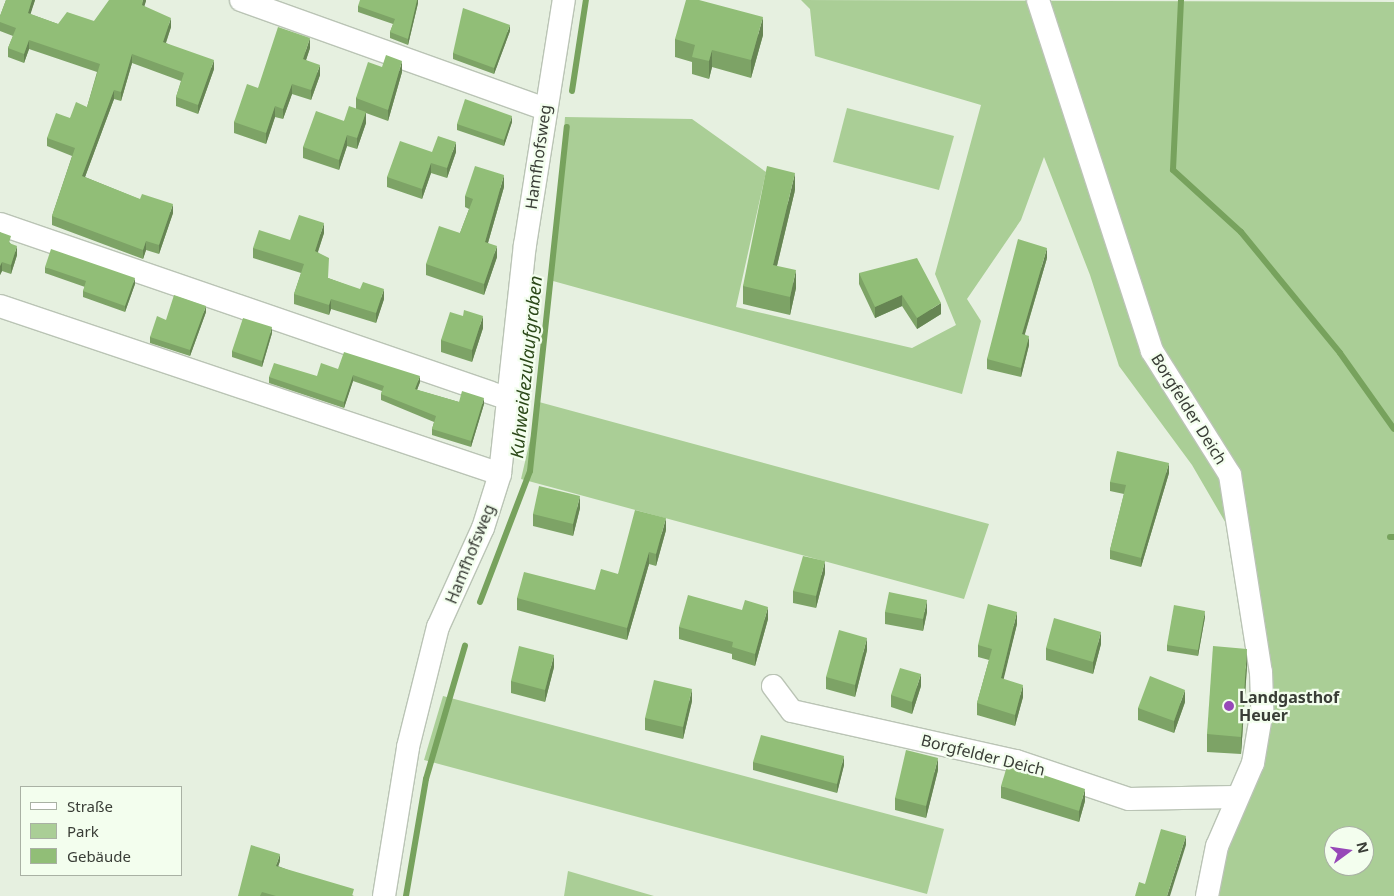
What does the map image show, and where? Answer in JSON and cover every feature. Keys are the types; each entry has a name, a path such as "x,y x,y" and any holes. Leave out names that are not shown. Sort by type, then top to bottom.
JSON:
{"street":[{"path":"241,0 545,109"},
{"name":"Hamfhofsweg","path":"384,896 408,746 438,627 483,528 500,474 545,109 564,0"},
{"name":"Borgfelder Deich","path":"1038,0 1152,351 1230,475 1261,672 1262,710 1253,763 1235,797 1216,846 1207,896"},
{"path":"0,224 509,399"},
{"path":"0,306 500,474"},
{"name":"Borgfelder Deich","path":"773,686 792,711 1016,760 1129,799 1235,797"}],"green space":[{"path":"801,0 1394,2 1394,896 1218,896 1230,830 1256,778 1249,563 1192,465 1119,366 1090,275 1044,157 1021,220 967,299 981,321 962,394 553,281 565,117 692,119 766,172 736,307 912,348 956,325 935,274 981,105 815,56 810,9"},
{"path":"847,108 954,136 939,190 833,162"},
{"path":"539,402 989,524 964,599 521,479"},
{"path":"443,696 944,829 927,894 424,760"},
{"path":"568,871 654,896 564,896"}],"building":[{"path":"6,0 32,0 28,13 58,24 67,12 94,21 109,0 143,0 142,5 171,18 163,42 214,60 198,105 176,97 184,73 132,54 121,92 114,90 82,176 140,199 142,194 173,204 159,245 146,241 143,250 52,216 75,148 47,138 56,113 70,118 76,102 87,107 100,64 29,40 24,54 8,48 16,28 0,22 0,16"},
{"path":"360,0 417,0 408,39 390,32 395,19 358,6"},
{"path":"686,0 699,0 763,17 751,60 712,50 709,61 692,57 695,45 675,39"},
{"path":"463,8 510,25 494,68 453,53"},
{"path":"278,27 310,38 303,59 320,65 311,90 292,84 283,109 275,106 266,133 234,122 247,84 258,88"},
{"path":"386,55 402,61 388,110 356,98 368,62 382,67"},
{"path":"465,99 512,116 504,140 457,124"},
{"path":"349,106 366,112 357,138 347,135 339,160 303,147 316,111 344,121"},
{"path":"438,136 456,142 447,168 431,163 422,189 387,177 400,141 432,152"},
{"path":"475,166 504,175 485,242 497,246 484,284 426,264 439,226 460,233 473,199 465,196"},
{"path":"767,166 795,173 773,265 796,270 790,297 743,286"},
{"path":"299,215 324,223 315,251 329,258 328,278 360,289 363,282 384,289 376,313 331,299 329,305 294,294 304,264 253,248 259,230 290,240"},
{"path":"0,232 11,236 9,243 17,246 11,265 2,262 0,266"},
{"path":"1018,239 1047,248 1022,334 1029,336 1021,368 987,359"},
{"path":"51,249 135,278 125,306 83,291 86,281 45,267"},
{"path":"917,258 941,303 917,318 902,295 875,307 859,273"},
{"path":"174,295 206,306 190,350 150,337 157,316 166,320"},
{"path":"464,310 483,316 472,350 441,340 450,312 463,316"},
{"path":"243,318 272,327 262,361 232,351"},
{"path":"344,352 420,376 415,389 459,402 462,391 484,398 471,441 432,429 436,416 381,394 384,386 353,375 344,402 269,377 274,363 317,376 321,363 338,369"},
{"path":"1117,451 1169,463 1141,558 1110,550 1126,485 1110,482"},
{"path":"539,486 580,496 573,524 533,514"},
{"path":"635,510 666,518 656,554 649,552 627,628 517,598 524,572 595,590 601,569 618,574"},
{"path":"803,556 825,561 816,596 793,591"},
{"path":"889,592 927,600 923,619 885,612"},
{"path":"688,595 742,610 745,600 768,607 755,654 732,647 733,642 679,627"},
{"path":"988,604 1017,612 1001,678 1023,685 1015,715 977,703 992,649 978,645"},
{"path":"1174,605 1205,611 1198,650 1167,645"},
{"path":"1054,618 1101,632 1093,662 1046,648"},
{"path":"839,630 867,638 855,685 826,677"},
{"path":"519,646 554,655 545,690 511,681"},
{"path":"1213,646 1247,649 1241,737 1207,734"},
{"path":"900,668 921,674 912,702 891,695"},
{"path":"1150,676 1185,690 1174,721 1138,708"},
{"path":"654,680 692,689 683,727 645,718"},
{"path":"761,735 844,756 837,784 753,762"},
{"path":"906,750 938,758 926,806 895,798"},
{"path":"1008,763 1085,789 1079,811 1001,786"},
{"path":"1161,829 1186,836 1167,896 1135,896 1139,882 1145,884"},
{"path":"251,845 280,854 276,866 354,889 352,896 276,896 262,892 260,896 238,896"}],"waterway":[{"name":"Kuhweidezulaufgraben","path":"572,91 586,0"},
{"path":"1181,0 1173,170 1241,232 1340,353 1394,429"},
{"name":"Kuhweidezulaufgraben","path":"480,602 530,471 567,127"},
{"name":"Kuhweidezulaufgraben","path":"406,896 426,779 465,646"}],"place":[{"name":"Landgasthof Heuer","path":"1229,706"}]}
